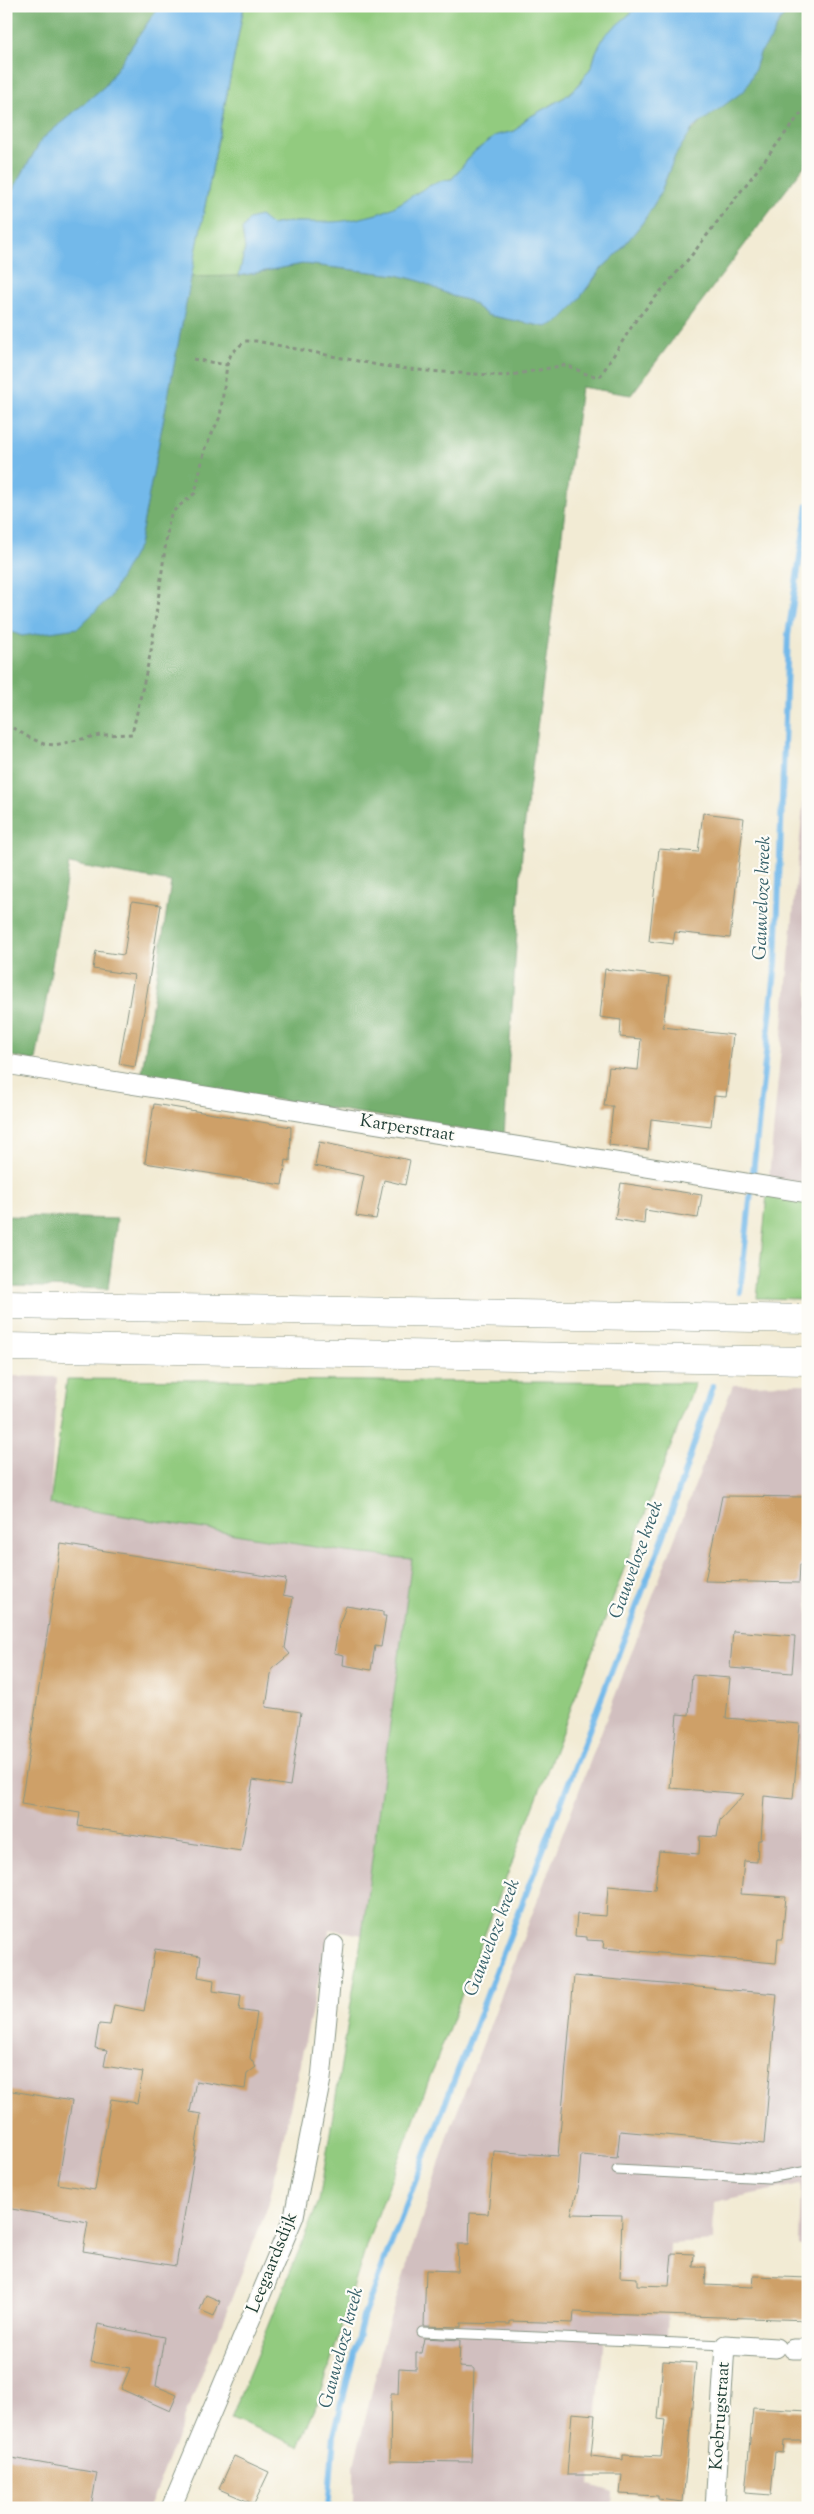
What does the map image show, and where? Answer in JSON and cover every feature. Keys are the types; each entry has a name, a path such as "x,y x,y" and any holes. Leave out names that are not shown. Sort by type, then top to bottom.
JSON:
{"highway":[{"path":"6,1305 808,1319"},
{"path":"6,1347 808,1361"}],"street":[{"name":"Karperstraat","path":"6,1064 808,1193"},
{"name":"Leegaardsdijk","path":"171,2508 294,2216 321,2079 334,1945"},
{"name":"Koebrugstraat","path":"715,2508 725,2345 792,2349"}],"lane":[{"path":"617,2170 768,2178 808,2172"},
{"path":"422,2332 725,2345"}],"path":[{"path":"6,724 37,741 55,745 107,734 132,734 151,652 169,520 172,512 195,493 205,448 222,410 227,365 236,347 244,341 256,341 383,366 427,372 506,376 566,365 591,376 601,375 636,320 691,256 808,104"},
{"path":"193,359 227,365"}],"shaded area":[{"path":"808,751 808,1185 769,1178"},
{"path":"6,1376 57,1377 50,1504 346,1552 412,1559 362,1935 330,1929 268,2206 149,2508 6,2508"},
{"path":"808,1384 808,2246 799,2246 801,2184 714,2202 713,2241 670,2244 667,2337 604,2336 590,2485 613,2492 612,2508 354,2508 354,2465 387,2328 449,2133 733,1385"}],"green space":[{"path":"6,6 159,6 105,86 42,139 6,202"},
{"path":"244,6 639,6 623,20 596,52 592,66 577,87 565,97 526,119 515,131 497,135 474,152 452,179 437,182 390,210 355,220 271,225 260,216 242,230 245,248 239,276 191,277"},
{"path":"793,6 808,6 808,161 631,395 581,387 523,837 504,1136 141,1078 171,882 69,864 36,1061 6,1055 6,630 22,636 139,545 191,277 239,276 303,264 397,275 420,281 452,296 470,301 487,315 546,327 589,287 600,270 618,253 643,222 659,196 675,156 687,136 755,69 760,53 771,39 780,20"},
{"path":"767,1195 808,1202 808,1299 757,1298"},
{"path":"6,1216 117,1219 108,1289 6,1286"},
{"path":"67,1379 695,1383 367,2243 320,2397 299,2446 231,2418 319,2201 362,1935 412,1559 346,1552 50,1504"}],"water":[{"path":"159,6 244,6 139,545 110,597 78,628 22,636 6,630 6,202 42,139 105,86"},
{"path":"639,6 793,6 780,20 771,39 760,53 745,90 693,128 675,156 659,196 643,222 618,253 600,270 574,306 558,322 546,327 487,315 470,301 452,296 420,281 397,275 303,264 239,276 245,248 242,230 249,219 260,216 271,225 356,219 384,212 432,184 452,179 474,152 497,135 515,131 526,119 565,97 577,87 592,66 596,52 605,35"}],"building":[{"path":"703,813 744,818 730,938 675,932 673,944 649,941 659,849 698,852"},
{"path":"132,901 161,905 135,1067 119,1064 134,975 93,969 96,951 124,955"},
{"path":"605,969 669,977 663,1027 733,1035 726,1097 714,1096 711,1126 651,1119 648,1150 609,1145 613,1106 604,1106 609,1067 638,1070 641,1039 620,1037 621,1020 600,1017"},
{"path":"154,1104 291,1127 290,1161 286,1160 282,1185 145,1163"},
{"path":"319,1142 410,1160 405,1185 384,1180 376,1219 356,1216 364,1176 315,1166"},
{"path":"621,1183 702,1195 698,1218 645,1210 644,1224 615,1219"},
{"path":"722,1496 808,1497 808,1565 800,1565 799,1583 705,1581"},
{"path":"61,1544 286,1579 283,1595 293,1597 285,1648 290,1654 272,1669 266,1707 301,1712 290,1786 253,1780 241,1851 78,1826 80,1813 21,1804"},
{"path":"346,1606 383,1612 383,1616 386,1616 381,1647 375,1646 371,1670 343,1665 344,1655 334,1653 339,1625"},
{"path":"733,1631 795,1636 792,1673 730,1668"},
{"path":"692,1675 730,1678 726,1718 800,1724 793,1799 764,1796 761,1840 758,1840 757,1862 744,1861 741,1894 786,1897 782,1939 778,1939 776,1963 603,1948 604,1941 587,1940 587,1937 575,1936 577,1914 606,1916 608,1886 655,1890 659,1851 699,1854 700,1836 717,1837 720,1820 744,1794 670,1788 677,1714 689,1715"},
{"path":"155,1949 201,1956 198,1977 214,1980 213,1991 241,1995 239,2010 257,2013 250,2058 256,2067 247,2074 245,2089 196,2081 190,2112 201,2114 176,2266 83,2251 88,2222 6,2208 6,2090 72,2101 58,2184 95,2190 111,2099 137,2103 143,2072 104,2066 107,2050 95,2048 99,2024 110,2025 114,2005 144,2011"},
{"path":"574,1976 777,1994 764,2144 620,2131 617,2158 581,2155 578,2189 571,2214 622,2215 620,2277 637,2278 637,2285 669,2286 672,2253 694,2254 693,2267 706,2267 705,2285 753,2287 754,2276 808,2278 808,2320 574,2312 573,2323 510,2321 510,2324 461,2323 461,2327 424,2326 426,2270 457,2271 458,2244 469,2244 470,2213 488,2214 494,2151 558,2156"},
{"path":"206,2295 220,2301 214,2316 200,2310"},
{"path":"98,2324 164,2337 156,2386 177,2395 170,2411 121,2389 130,2368 91,2362"},
{"path":"424,2338 460,2340 459,2367 474,2368 471,2462 390,2461 391,2394 398,2394 399,2368 416,2369 416,2353 421,2353"},
{"path":"663,2361 696,2363 683,2502 658,2499 658,2496 620,2494 622,2475 567,2475 572,2413 595,2415 591,2456 623,2460 623,2455 661,2457 665,2420 658,2419"},
{"path":"753,2408 808,2411 808,2441 784,2441 783,2453 775,2452 771,2495 745,2493"},
{"path":"234,2456 269,2472 254,2504 219,2489"},
{"path":"6,2457 97,2473 91,2508 6,2508"}],"waterway":[{"name":"Gauweloze kreek","path":"740,1292 776,962 788,635 808,505"},
{"name":"Gauweloze kreek","path":"328,2508 334,2435 363,2317 664,1535 713,1386"}]}
